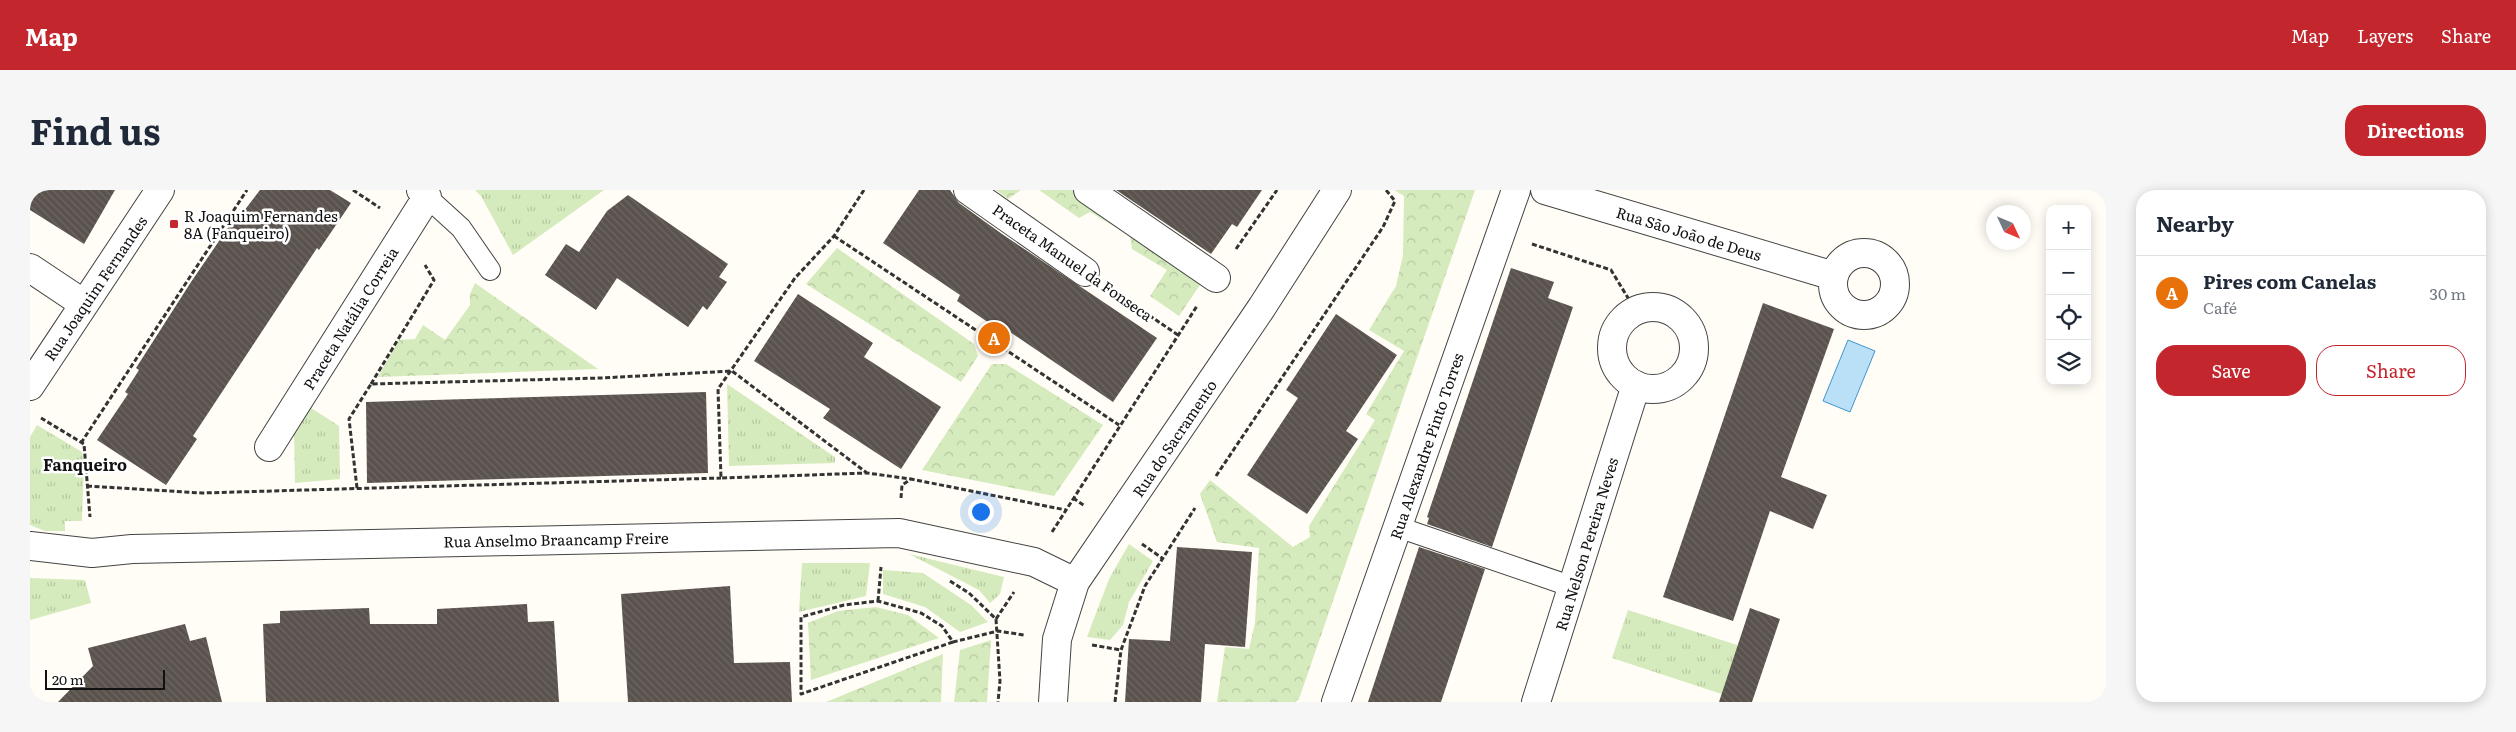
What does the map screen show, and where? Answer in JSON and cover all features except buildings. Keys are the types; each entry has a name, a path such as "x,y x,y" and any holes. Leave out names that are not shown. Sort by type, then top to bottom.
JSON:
{"street":[{"name":"Rua Joaquim Fernandes","path":"30,386 160,190"},
{"name":"Praceta Manuel da Fonseca","path":"968,190 1085,272"},
{"path":"1088,190 1216,278"},
{"name":"Rua do Sacramento","path":"1053,702 1057,639 1076,582 1256,315 1337,190"},
{"name":"Rua Alexandre Pinto Torres","path":"1336,702 1516,190"},
{"name":"Rua São João de Deus","path":"1545,190 1834,276"},
{"name":"Praceta Natália Correia","path":"268,447 407,226 424,194"},
{"path":"30,268 84,304"},
{"path":"1649,307 1662,308 1675,313 1685,322 1692,334 1694,347 1692,361 1686,373 1675,382 1656,388 1636,385 1625,378 1617,368 1613,355 1613,342 1617,329 1625,319 1636,311 1649,307"},
{"name":"Rua Nelson Pereira Neves","path":"1536,702 1636,385"},
{"name":"Rua Anselmo Braancamp Freire","path":"30,546 92,553 142,549 899,532 1034,562 1076,582"}],"lane":[{"path":"424,194 461,228 490,270"},
{"path":"1398,527 1573,587"}],"path":[{"path":"81,443 247,190"},
{"path":"721,478 718,388 732,371 795,278 834,236 864,190"},
{"path":"996,619 1178,334 1277,190"},
{"path":"1216,476 1383,227 1395,201 1386,190"},
{"path":"357,488 350,420 434,280 421,259 407,226"},
{"path":"834,236 1120,425"},
{"path":"1528,243 1611,270 1636,311"},
{"name":"Praceta Manuel da Fonseca","path":"1085,272 1178,334"},
{"path":"370,384 601,378 732,371 867,473"},
{"path":"37,416 84,444 92,553"},
{"path":"87,486 202,493 867,473 911,479 1066,510"},
{"path":"899,532 902,485 911,479"},
{"path":"1115,702 1121,650 1146,586 1195,508"},
{"path":"878,601 881,564"},
{"path":"942,577 969,592 996,619 998,632 998,702"},
{"path":"953,642 942,626 921,613 878,601 844,605 801,617 801,694 953,642 998,632"}],"green space":[{"path":"475,190 604,190 513,255 481,196"},
{"path":"996,190 1021,190 1008,199"},
{"path":"1039,190 1072,190 1206,276 1179,316 1150,296 1167,270 1132,249 1130,236 1090,212 1079,218"},
{"path":"1394,190 1475,190 1299,699 1295,702 1217,702 1225,647 1249,649 1255,623 1259,548 1217,542 1200,494 1210,480 1293,547 1310,537 1309,526 1375,420 1366,414 1404,351 1369,330 1396,286 1403,255 1404,196"},
{"path":"837,248 974,344 978,356 961,382 806,284"},
{"path":"475,283 598,369 378,377 399,340 415,339 423,325 445,340 470,305 470,294"},
{"path":"992,364 1006,364 1103,425 1054,496 922,470"},
{"path":"727,384 835,457 835,463 729,466"},
{"path":"308,406 339,426 340,479 295,483 294,430"},
{"path":"37,425 82,452 84,461 82,521 65,521 65,531 45,531 30,525 30,437"},
{"path":"1129,544 1153,561 1129,602 1123,625 1110,640 1087,637 1109,579"},
{"path":"909,554 1004,577 1000,594 990,603 979,590"},
{"path":"802,563 870,563 866,596 799,612"},
{"path":"883,570 923,573 971,605 988,622 960,632 925,607 883,594"},
{"path":"30,578 85,580 91,603 30,620"},
{"path":"876,607 908,615 939,638 811,680 808,623 838,611"},
{"path":"1628,610 1762,653 1746,702 1612,658"},
{"path":"991,640 987,702 954,702 960,650"},
{"path":"943,654 941,702 826,702"}],"water":[{"path":"1848,340 1875,351 1850,412 1823,401"}],"place":[{"name":"R Joaquim Fernandes 8A (Fanqueiro)","path":"174,224"},
{"name":"Pires com Canelas","path":"994,338"}],"district":[{"name":"Fanqueiro","path":"85,464"}]}
